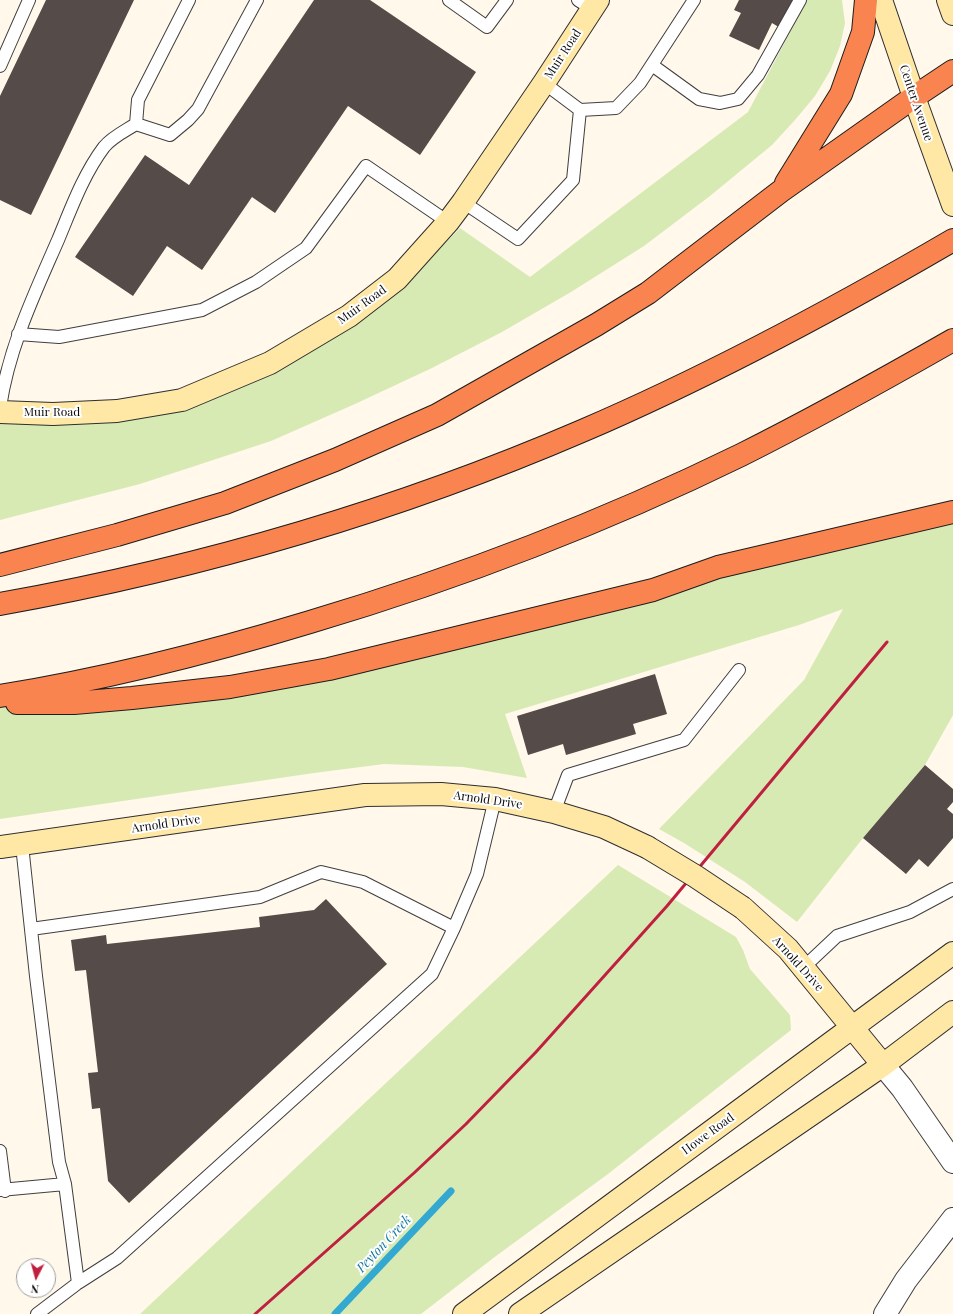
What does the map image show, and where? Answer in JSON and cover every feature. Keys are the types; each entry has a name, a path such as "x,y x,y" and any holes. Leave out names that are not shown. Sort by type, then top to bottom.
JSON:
{"highway":[{"path":"781,191 841,94 863,32 866,0"},
{"path":"0,565 117,535 225,503 335,460 437,415 596,325 648,293 781,191 953,71"},
{"path":"0,604 121,579 264,543 377,509 480,473 582,432 728,363 826,312 953,240"},
{"path":"0,696 110,674 227,646 384,600 485,565 590,523 738,456 839,404 953,340"},
{"path":"0,703 74,703 132,698 230,687 329,669 653,590 718,567 953,512"}],"street":[{"name":"Center Avenue","path":"881,0 953,205"},
{"path":"948,0 953,14"},
{"name":"Muir Road","path":"0,412 53,414 117,411 182,400 263,366 349,316 397,279 448,222 544,83 589,3"},
{"name":"Arnold Drive","path":"0,847 365,795 441,794 495,799 554,812 604,827 647,848 695,876 743,908 788,949 883,1065"},
{"name":"Howe Road","path":"464,1314 953,954"},
{"path":"520,1314 883,1065 953,1012"},
{"path":"883,1065 902,1088 953,1162"},
{"path":"885,1314 906,1280 953,1219"}],"lane":[{"path":"0,66 29,0"},
{"path":"136,124 138,100 189,0"},
{"path":"0,407 4,381 18,334 84,178 104,146 119,134 136,124 170,135 188,120 198,108 257,0"},
{"path":"449,0 487,27 507,0"},
{"path":"544,83 580,110 616,108 640,83 694,0"},
{"path":"652,65 699,99 720,103 738,99 758,75 800,0"},
{"path":"463,202 518,239 573,180 580,110"},
{"path":"18,334 59,337 202,310 256,282 306,248 366,166 448,222"},
{"path":"554,812 568,775 684,740 739,670"},
{"path":"37,1314 78,1283 117,1258 432,974 477,874 495,799"},
{"path":"22,845 59,1162 65,1184 78,1283"},
{"path":"31,929 260,897 321,872 363,882 454,928"},
{"path":"803,968 837,936 910,912 953,889"},
{"path":"0,1151 3,1191 65,1184"}],"green space":[{"path":"807,0 842,0 845,23 840,46 830,71 815,96 772,145 710,196 644,246 571,292 502,332 432,368 271,441 140,484 0,520 0,412 182,400 403,286 460,228 530,277 748,112"},
{"path":"953,512 953,715 925,765 863,838 797,922 745,882 659,829 804,680 843,609 799,625 505,714 527,778 463,767 384,764 0,819 0,703 230,687"},
{"path":"618,865 736,937 743,950 750,969 790,1015 791,1030 608,1174 496,1256 421,1314 140,1314"}],"building":[{"path":"46,0 134,0 31,215 0,200 0,96"},
{"path":"314,0 370,0 476,72 420,155 348,106 275,213 252,197 202,270 167,246 133,296 75,257 145,155 189,185"},
{"path":"739,0 797,0 782,29 772,23 759,50 729,36 741,13 734,10"},
{"path":"655,674 667,714 633,724 636,734 566,755 563,744 528,755 517,716"},
{"path":"925,765 953,789 953,802 947,809 953,814 953,838 928,867 919,859 906,874 863,838"},
{"path":"326,899 387,964 129,1203 108,1181 100,1108 92,1109 88,1073 98,1072 86,970 75,971 71,940 106,935 107,944 260,927 259,917 314,910"}],"waterway":[{"name":"Peyton Creek","path":"335,1314 451,1191"}],"railway":[{"path":"255,1314 414,1173 466,1124 536,1052 667,906 887,642"}]}
